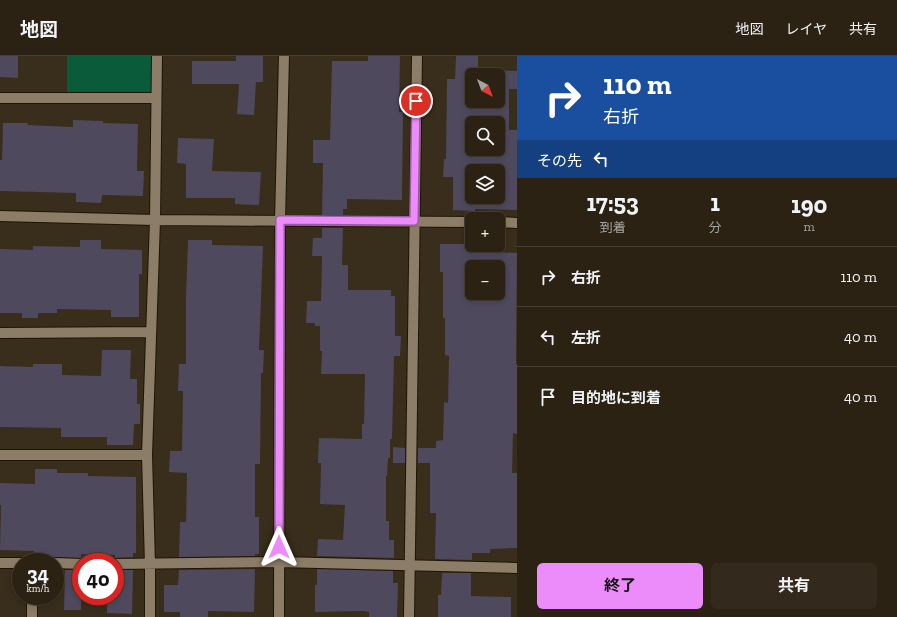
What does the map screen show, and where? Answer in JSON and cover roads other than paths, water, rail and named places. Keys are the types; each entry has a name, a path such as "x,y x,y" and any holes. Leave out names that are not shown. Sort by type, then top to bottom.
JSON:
{"street":[{"path":"150,617 148,455 157,56"},
{"path":"279,617 280,220 284,56"},
{"path":"409,617 417,56"},
{"path":"0,98 156,98"},
{"path":"0,216 154,220 465,222"},
{"path":"505,222 517,223"},
{"path":"0,333 151,332"},
{"path":"0,455 148,455"},
{"path":"124,564 279,562 517,568"},
{"path":"0,564 12,563"},
{"path":"32,605 32,617"}]}
